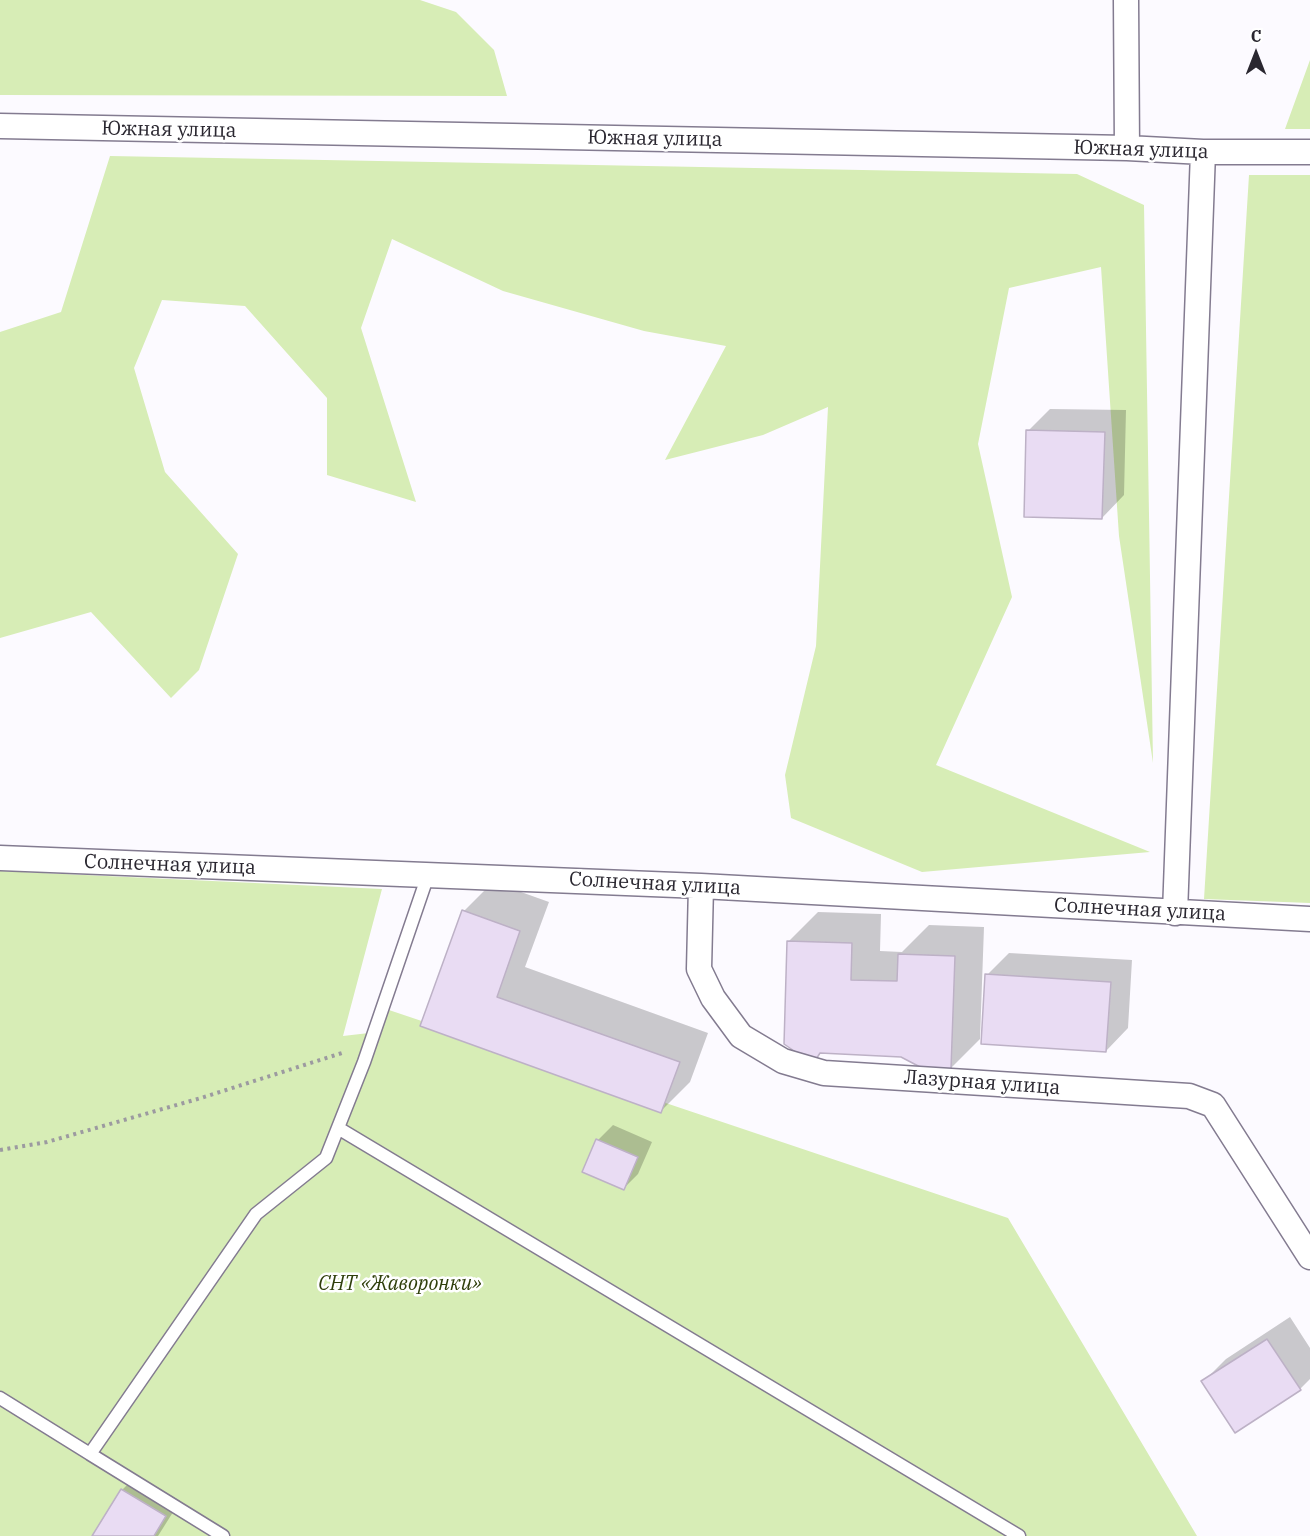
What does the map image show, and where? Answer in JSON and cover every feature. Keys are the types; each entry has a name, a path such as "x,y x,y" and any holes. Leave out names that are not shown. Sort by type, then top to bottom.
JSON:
{"street":[{"path":"1126,0 1127,148"},
{"name":"Южная улица","path":"0,126 1127,148 1203,152 1310,152"},
{"path":"1175,913 1203,152"},
{"name":"Солнечная улица","path":"0,858 701,886 1310,919"},
{"name":"Лазурная улица","path":"701,886 699,969 713,998 741,1036 749,1041 783,1061 824,1073 1189,1096 1213,1105 1310,1257"}],"lane":[{"path":"90,1454 256,1214 326,1158 370,1044 428,875"},
{"path":"338,1128 1019,1536"},
{"path":"0,1398 223,1536"}],"path":[{"path":"0,1150 47,1142 201,1098 370,1044"}],"green space":[{"path":"0,0 420,0 456,12 494,50 507,96 0,95"},
{"path":"1310,60 1310,129 1285,129"},
{"path":"110,156 1077,174 1144,205 1153,763 1119,536 1101,267 1009,288 978,444 1012,597 936,765 1150,852 922,872 791,818 785,775 816,646 828,407 763,435 665,460 726,346 644,331 503,291 392,239 361,328 416,502 327,475 327,398 245,306 162,300 134,368 165,472 238,554 199,670 171,698 91,612 0,638 0,332 61,312"},
{"path":"1249,175 1310,175 1310,903 1204,899"},
{"name":"СНТ «Жаворонки»","path":"0,871 382,889 343,1036 369,1033 383,1008 1008,1218 1197,1536 0,1536"}],"building":[{"path":"1026,430 1105,432 1102,519 1024,517"},
{"path":"462,910 520,931 497,997 680,1062 661,1113 420,1026"},
{"path":"787,941 852,943 851,980 897,981 898,954 955,956 951,1069 922,1068 901,1057 820,1053 813,1064 784,1044"},
{"path":"985,974 1111,982 1106,1052 981,1044"},
{"path":"596,1139 638,1157 624,1190 582,1172"},
{"path":"1267,1339 1301,1390 1235,1433 1201,1381"},
{"path":"121,1489 166,1516 154,1536 92,1536"}]}
